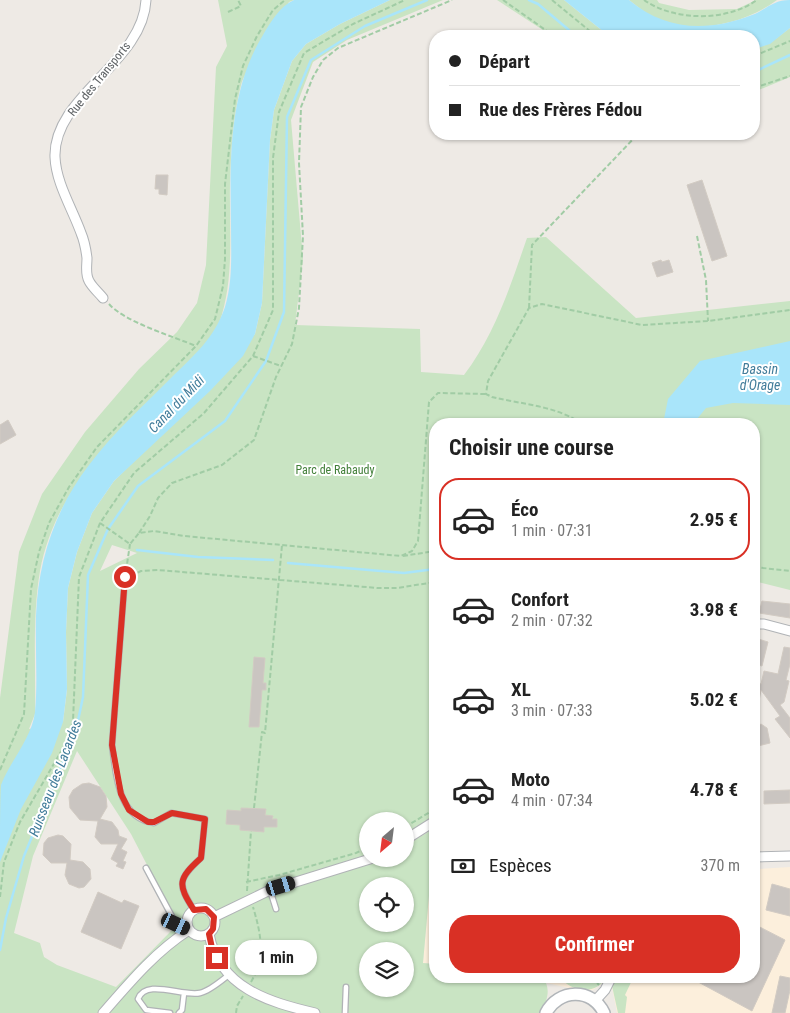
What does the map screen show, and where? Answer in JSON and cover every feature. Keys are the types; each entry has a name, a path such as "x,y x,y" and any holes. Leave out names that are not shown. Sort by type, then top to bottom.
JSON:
{"street":[{"name":"Rue des Transports","path":"103,298 88,280 87,256 81,234 56,170 57,141 65,122 78,103 134,38 142,20 146,0"},
{"path":"760,624 790,631"},
{"path":"414,834 429,825"},
{"path":"760,857 790,856"},
{"path":"214,917 270,890 359,862"},
{"path":"206,909 214,917 213,929 209,934 198,936 188,930 187,918 194,910 206,909"},
{"path":"104,1013 158,952 188,930"},
{"path":"209,934 212,948 230,974 247,989 275,1004 315,1013"},
{"path":"595,1001 608,983"},
{"path":"546,1013 557,999 566,995 586,996 595,1001 604,1013"}],"lane":[{"path":"125,577 112,745 115,769 121,794 129,810 142,820 154,822 172,813 205,819 201,858 187,871 182,882 183,892 194,910"},
{"path":"146,868 176,924 188,930"},
{"path":"270,890 276,909"},
{"path":"170,1013 146,1010 140,1005 138,999 140,994 148,989 200,993 230,974"},
{"path":"344,1013 346,987"},
{"path":"179,1013 182,1010 184,993"}],"path":[{"path":"228,12 240,6 238,0"},
{"path":"0,770 24,714 31,589 39,552 49,524 69,486 97,447 196,346 212,324 221,296 225,259 225,184 232,115 239,79 261,27 273,10 285,0"},
{"path":"0,897 4,862 20,822 66,743 73,721 79,577 100,523 134,473 204,414 253,356 273,310 273,158 279,112 304,53 353,24 405,0"},
{"path":"429,583 397,588 378,588 158,570 141,571 125,577 130,544 150,516 158,498 172,483 222,465 254,440 292,344 299,308 303,236 299,163 301,106 322,60 338,48 452,0"},
{"path":"503,0 546,30"},
{"path":"552,0 589,30"},
{"path":"644,0 664,11 691,16 718,14 744,7 757,0"},
{"path":"760,54 790,41"},
{"path":"760,86 790,76"},
{"path":"486,394 488,382 529,308 532,245 632,140"},
{"path":"697,236 706,280 708,321"},
{"path":"103,298 114,310 196,346"},
{"path":"529,308 542,304 642,325 708,321 790,310"},
{"path":"253,356 282,366"},
{"path":"401,556 412,551 418,541 429,402 438,393 486,394 575,418"},
{"path":"100,523 130,544"},
{"path":"139,533 154,531 401,556 429,552"},
{"path":"254,808 262,732 265,733 282,545"},
{"path":"760,568 790,571"},
{"path":"414,822 429,813"},
{"path":"236,1013 236,1006 260,964 262,955 261,931 246,882 251,831"},
{"path":"246,882 279,876 359,852"}],"shaded area":[{"path":"790,867 790,1013 617,1013 612,987 606,983 760,983 760,869"},
{"path":"429,892 429,964 423,963"},
{"path":"547,983 603,983 593,990 573,989"}],"green space":[{"name":"Parc de Rabaudy","path":"218,0 294,0 289,2 245,75 238,97 231,158 229,272 224,307 219,324 196,355 124,426 92,463 78,482 54,524 40,571 36,607 35,714 29,729 63,722 67,690 66,632 68,588 77,552 92,513 114,481 154,442 255,334 262,303 270,140 274,110 292,61 306,44 340,24 390,0 443,0 347,40 313,62 291,120 303,259 295,325 420,329 421,372 464,375 485,343 501,310 527,238 546,237 636,318 790,301 790,590 760,582 760,418 429,418 429,819 414,829 414,812 359,812 359,868 414,868 414,841 429,832 429,896 423,963 429,964 429,983 546,983 548,990 547,999 541,1013 0,1013 0,698 19,552 42,494 85,432 139,369 177,332 197,303 206,265 216,67 227,46","holes":["112,545 137,553 100,571","77,751 131,834 176,921 172,930 116,987 57,965 44,957 40,943 14,933 33,856"]},
{"path":"497,0 564,0 602,30 543,30"},
{"path":"629,0 657,0 659,3 689,10 737,9 756,0 777,0 751,15 737,20 722,24 691,26 676,25 662,21 645,12"},
{"path":"790,28 790,77 760,90 760,47 770,43"},
{"path":"566,983 602,983 597,987 584,990"},
{"path":"614,983 631,983 625,995 627,997 625,1013 618,1013 612,986"}],"water":[{"name":"Canal du Midi","path":"294,0 390,0 340,24 306,44 292,61 274,110 270,140 262,303 255,334 243,356 210,391 114,481 92,513 77,552 68,588 66,632 67,689 63,722 52,753 21,809 0,862 1,785 30,731 35,712 37,596 40,575 50,536 67,499 98,453 139,409 188,362 209,337 220,318 228,297 230,277 231,152 237,104 243,80 263,35 272,20"},
{"path":"564,0 629,0 658,18 688,26 704,26 736,21 774,3 790,0 790,28 770,44 760,47 760,30 602,30"},
{"name":"Bassin d'Orage","path":"790,341 790,405 733,403 706,408 698,418 664,418 668,399 700,361"}],"building":[{"path":"156,175 168,175 167,195 159,194 159,189 155,189"},
{"path":"702,180 727,256 712,261 687,185"},
{"path":"661,260 662,262 669,260 673,272 657,277 652,263"},
{"path":"8,420 16,435 0,444 0,425"},
{"path":"762,601 790,604 790,618 760,613"},
{"path":"760,640 768,642 762,666 760,666"},
{"path":"784,647 790,648 790,664 786,680 789,681 784,702 780,705 790,718 790,738 775,719 780,716 761,690 760,696 760,684 764,671 778,674"},
{"path":"254,657 265,658 263,683 266,683 266,690 262,690 259,727 249,727"},
{"path":"760,725 767,728 770,743 760,746"},
{"path":"89,783 100,787 106,796 107,807 100,819 112,822 118,830 119,836 127,839 121,849 127,852 123,861 126,862 123,869 116,866 118,863 111,859 118,844 101,844 95,837 98,821 80,820 70,808 69,797 73,790 82,784"},
{"path":"790,790 790,803 764,804 764,791"},
{"path":"241,808 266,809 265,815 273,816 272,819 277,819 277,827 264,827 264,832 240,830 240,825 226,824 227,810 241,811"},
{"path":"58,835 63,836 71,844 70,860 83,862 90,869 91,879 84,887 79,888 69,884 65,875 67,863 51,863 43,855 44,843 48,838"},
{"path":"772,884 790,889 790,916 766,910"},
{"path":"98,892 122,903 124,900 139,906 121,949 81,932"},
{"path":"760,927 785,940 752,1011 700,983 760,983"},
{"path":"780,976 790,978 790,990 785,1013 772,1013"}],"waterway":[{"path":"0,950 6,918 24,856 76,730 83,697 88,575 108,529 138,486 225,421 266,361 284,312 287,117 311,60 365,26 427,0"},
{"path":"529,0 538,4 569,30"},
{"path":"760,69 790,55"},
{"name":"Ruisseau des Lacardes","path":"137,550 198,557 273,560"},
{"name":"Ruisseau des Lacardes","path":"288,563 404,573 429,570"}],"route":[{"path":"125,577 112,745 121,794 129,810 142,820 148,822 154,822 172,813 205,819 201,858 187,871 182,882 183,892 194,910 206,909 214,917 215,923 209,934 212,948 217,958"}]}
